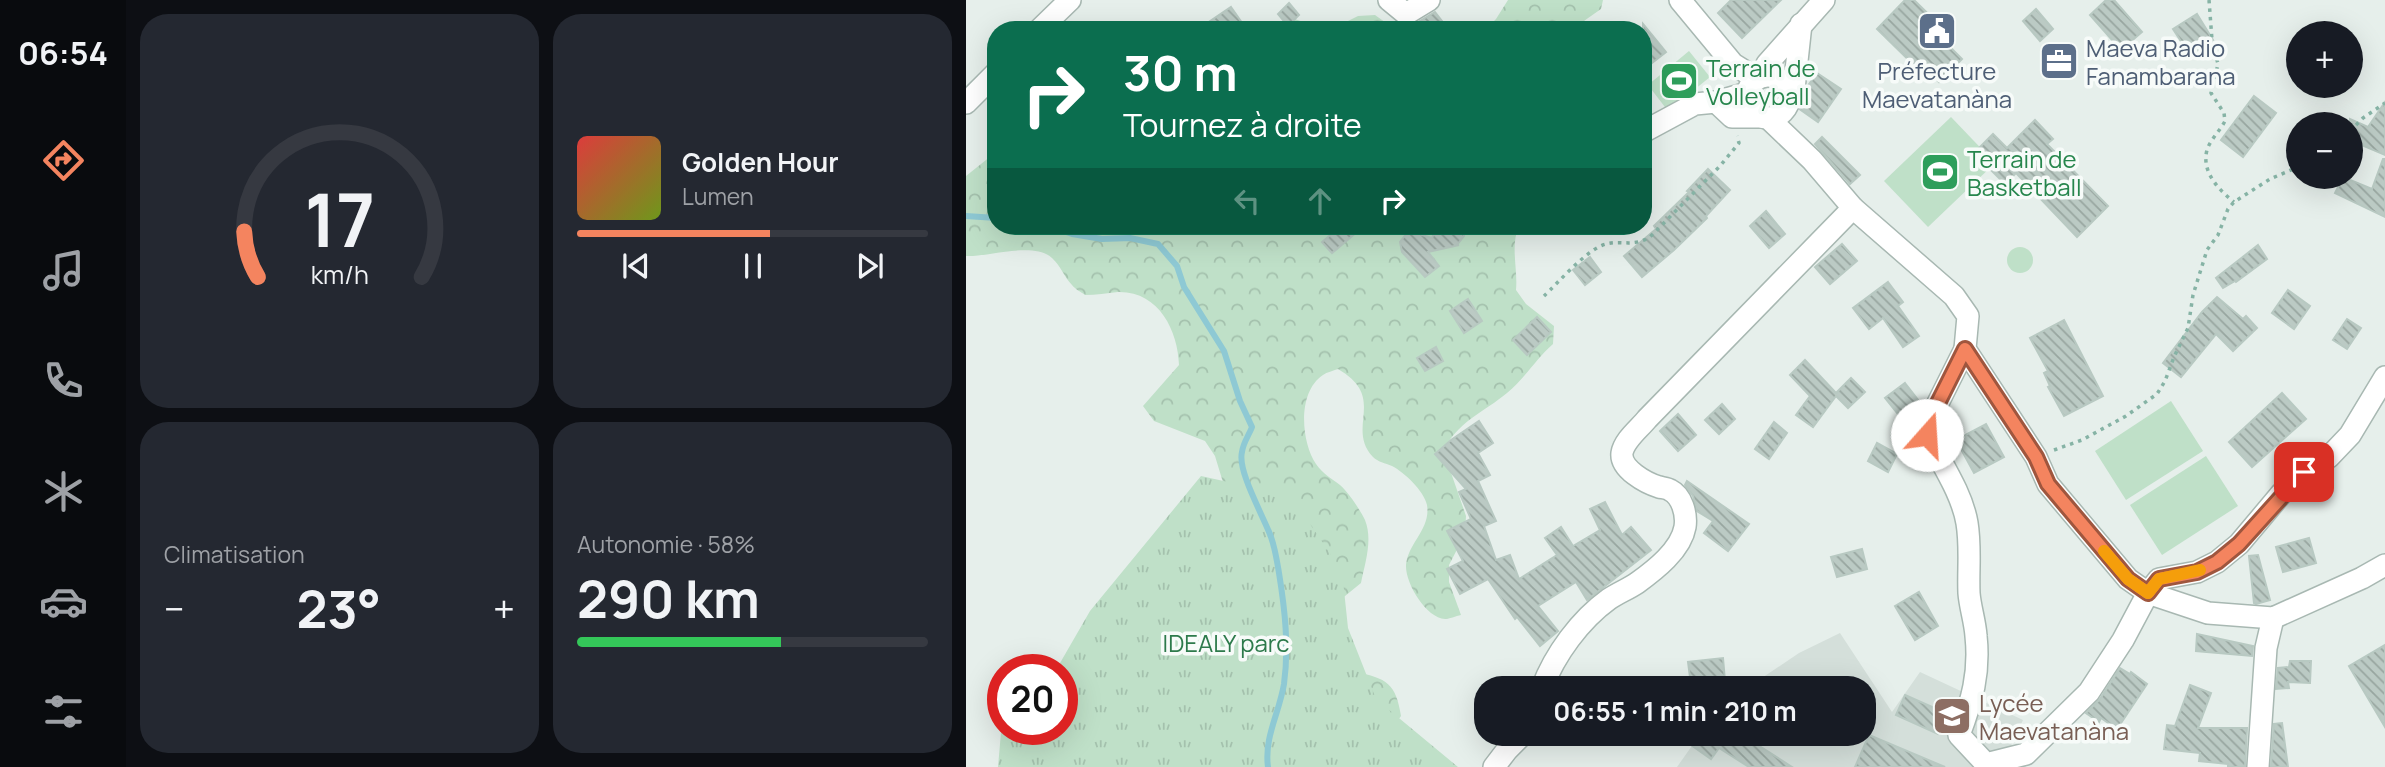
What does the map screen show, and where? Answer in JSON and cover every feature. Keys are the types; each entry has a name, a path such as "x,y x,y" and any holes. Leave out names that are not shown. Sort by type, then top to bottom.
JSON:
{"street":[{"path":"1049,21 1070,0"},
{"path":"1389,0 1406,14 1429,0"},
{"path":"1680,0 1733,64 1755,83"},
{"path":"1776,109 1750,107 1755,83 1767,64 1824,0"},
{"path":"1716,102 1732,117 1776,109 1794,89 1801,24"},
{"path":"1652,127 1695,104 1716,102 1755,83 1775,77 1782,81 1776,109 1812,160 1853,208 1954,296 1968,316 1965,349 1934,411 1927,435 1958,495 1967,520 1969,594 1976,636 1978,674 1970,707 1959,735 1986,764 2026,754 2089,692 2159,579 2197,572 2217,562 2239,544 2304,472 2329,457 2350,435 2385,377"},
{"path":"966,103 987,82"},
{"path":"1547,676 1569,640 1586,621 1609,599 1636,584 1661,563 1679,543 1685,528 1685,510 1671,490 1646,481 1625,464 1622,454 1627,442 1853,208"},
{"path":"1965,349 2036,457 2048,484 2128,579 2148,593 2208,613 2273,618 2385,565"},
{"path":"2258,767 2266,648 2273,618"},
{"path":"1494,767 1511,746"}],"path":[{"path":"2209,0 2212,40 2218,64 2211,93 2224,113 2225,121 2207,149 2206,158 2216,187 2234,202"},
{"path":"2363,118 2385,103"},
{"path":"1544,296 1592,251 1606,244 1636,244 1649,238 1739,143 1732,117"},
{"path":"2036,457 2082,440 2126,416 2157,394 2188,328 2193,295 2207,250 2218,235 2228,209 2234,202 2286,171"}],"shaded area":[{"name":"Lycée Maevatanàna","path":"1840,633 1868,676 1765,676 1799,653"},
{"name":"Lycée Maevatanàna","path":"1920,672 2023,720 2010,748 2026,767 1677,767 1692,746 1876,746 1876,688 1892,712"}],"green space":[{"path":"1508,0 1603,0 1601,9 1584,21 1494,21"},
{"path":"1375,15 1383,21 1348,21 1358,16"},
{"name":"Terrain de Volleyball","path":"1689,51 1710,77 1668,111 1652,90 1652,82"},
{"name":"Terrain de Basketball","path":"1951,117 1995,163 1928,227 1884,181"},
{"path":"987,159 987,235 1516,235 1516,290 1526,304 1554,326 1553,344 1513,387 1466,422 1445,447 1466,516 1465,534 1449,565 1449,582 1461,615 1447,619 1438,617 1424,606 1413,590 1406,565 1426,521 1427,505 1408,477 1375,459 1366,446 1363,435 1364,402 1361,391 1353,380 1338,369 1325,374 1315,383 1305,405 1305,431 1311,455 1321,471 1351,497 1365,520 1368,552 1361,583 1334,605 1355,672 1382,680 1396,696 1401,716 1390,731 1225,489 1215,456 1205,441 1154,421 1143,406 1179,365 1175,339 1164,315 1145,298 1132,293 1085,295 1073,286 1055,261 1044,253 1023,250 966,256 966,176"},
{"path":"2020,247 2029,251 2033,260 2029,269 2020,273 2011,269 2007,260 2011,251"},
{"path":"2171,401 2203,451 2126,500 2095,451"},
{"path":"2206,456 2238,506 2162,555 2130,505"},
{"name":"IDEALY parc","path":"1201,476 1291,496 1342,571 1348,628 1376,699 1458,767 998,767 1000,745 1078,745 1078,654 1065,654 1090,611"}],"building":[{"path":"1731,0 1781,0 1742,38 1718,13"},
{"path":"1905,0 1914,0 1952,37 1947,44 1962,59 1939,82 1924,67 1920,71 1877,29"},
{"path":"2106,0 2114,0 2142,32 2121,50 2090,15"},
{"path":"1289,3 1299,15 1293,21 1284,21 1278,14"},
{"path":"1231,7 1241,21 1210,21"},
{"path":"2036,9 2053,29 2040,41 2023,21"},
{"path":"1435,12 1442,21 1420,21"},
{"path":"2197,14 2213,40 2190,55 2173,29"},
{"path":"1652,35 1666,52 1652,63"},
{"path":"1817,73 1841,89 1818,122 1795,106 1804,98 1807,87"},
{"path":"2254,96 2276,113 2243,157 2221,140"},
{"path":"2385,102 2385,155 2363,146 2363,125 2368,127"},
{"path":"2035,120 2053,139 2047,144 2108,206 2077,237 2016,173 2005,184 1974,153 1993,134 2007,148"},
{"path":"1822,137 1860,175 1850,184 1815,144"},
{"path":"2385,159 2385,217 2335,193 2337,189 2363,189 2363,185 2372,189"},
{"path":"1708,169 1730,190 1707,218 1642,277 1624,256 1652,235 1656,229 1654,226 1689,192 1687,191"},
{"path":"1766,211 1785,234 1769,248 1750,226"},
{"path":"1330,235 1353,235 1332,253 1322,242"},
{"path":"1405,235 1432,238 1433,235 1464,236 1459,245 1428,252 1439,266 1425,277 1402,252 1400,242"},
{"path":"1842,244 1857,261 1830,284 1815,267"},
{"path":"2258,245 2267,259 2236,282 2223,288 2216,278"},
{"path":"1590,257 1601,272 1585,285 1573,270"},
{"path":"1888,282 1903,302 1898,306 1919,336 1903,347 1883,318 1869,329 1853,308"},
{"path":"2288,290 2310,306 2294,329 2272,313"},
{"path":"2217,297 2243,319 2246,316 2257,328 2233,351 2216,334 2181,377 2163,363 2202,312"},
{"path":"1468,299 1482,321 1464,333 1450,311"},
{"path":"1537,317 1551,332 1527,355 1513,340"},
{"path":"2347,319 2361,328 2347,349 2333,340"},
{"path":"2064,320 2103,396 2064,416 2048,387 2050,386 2044,373 2048,371 2030,338"},
{"path":"1436,347 1443,361 1425,371 1417,358"},
{"path":"1805,360 1836,393 1851,378 1865,392 1848,408 1836,396 1813,427 1796,415 1810,396 1790,375"},
{"path":"1905,383 1922,405 1920,413 1906,424 1885,398"},
{"path":"2282,393 2306,419 2252,467 2229,442"},
{"path":"1722,404 1735,419 1719,434 1705,420"},
{"path":"1678,414 1696,435 1678,451 1660,431"},
{"path":"1479,421 1493,443 1478,453 1490,475 1478,481 1496,521 1484,526 1496,560 1510,555 1519,579 1557,555 1545,538 1561,527 1573,546 1600,530 1590,509 1605,502 1622,535 1631,527 1651,550 1587,600 1576,582 1538,606 1558,631 1540,646 1517,617 1515,619 1488,579 1460,594 1447,569 1463,561 1447,531 1471,519 1459,492 1466,489 1435,454"},
{"path":"1774,422 1787,433 1769,459 1755,449"},
{"path":"1986,424 2004,457 1974,473 1956,440"},
{"path":"1877,443 1897,454 1888,472 1868,461"},
{"path":"1687,481 1749,524 1728,551 1704,533 1713,521 1697,511 1693,496 1685,485"},
{"path":"2309,538 2316,563 2283,572 2276,547"},
{"path":"1862,549 1867,569 1837,577 1831,557"},
{"path":"2258,555 2270,600 2256,604 2249,556"},
{"path":"1919,592 1938,626 1915,640 1895,606"},
{"path":"2197,634 2253,646 2252,656 2196,651"},
{"path":"2385,645 2385,727 2349,666"},
{"path":"1723,658 1725,676 1690,676 1688,662"},
{"path":"2290,661 2311,661 2310,683 2288,682 2289,688 2276,689 2278,668 2289,667"},
{"path":"2120,668 2130,674 2131,672 2147,684 2117,729 2101,718 2099,722 2086,713 2100,699"},
{"path":"2190,685 2211,693 2198,728 2247,728 2245,767 2228,767 2228,764 2199,761 2200,753 2164,749 2167,725 2175,726"},
{"path":"1905,695 1948,714 1938,734 1896,715"},
{"path":"2282,723 2288,767 2271,767 2274,724"},
{"path":"1876,738 1945,767 1855,767 1864,746 1876,746"},
{"path":"1692,746 1759,746 1792,767 1749,767 1719,748 1711,759"}],"waterway":[{"path":"966,216 987,217"},
{"path":"1078,235 1102,239 1130,238 1158,244 1177,266 1184,287 1224,351 1240,401 1252,427 1242,452 1243,470 1274,546 1285,615 1284,684 1270,735 1268,767"}],"slow traffic":[{"path":"2104,551 2128,579 2148,593 2159,579 2200,570"}],"place":[{"name":"Préfecture Maevatanàna","path":"1937,31"},
{"name":"Maeva Radio Fanambarana","path":"2059,61"},
{"name":"Terrain de Volleyball","path":"1679,81"},
{"name":"Terrain de Basketball","path":"1940,172"},
{"name":"Lycée Maevatanàna","path":"1952,716"}],"route":[{"path":"1927,435 1934,411 1965,349 2036,457 2048,484 2128,579 2148,593 2159,579 2197,572 2217,562 2239,544 2281,494 2304,472"}]}
